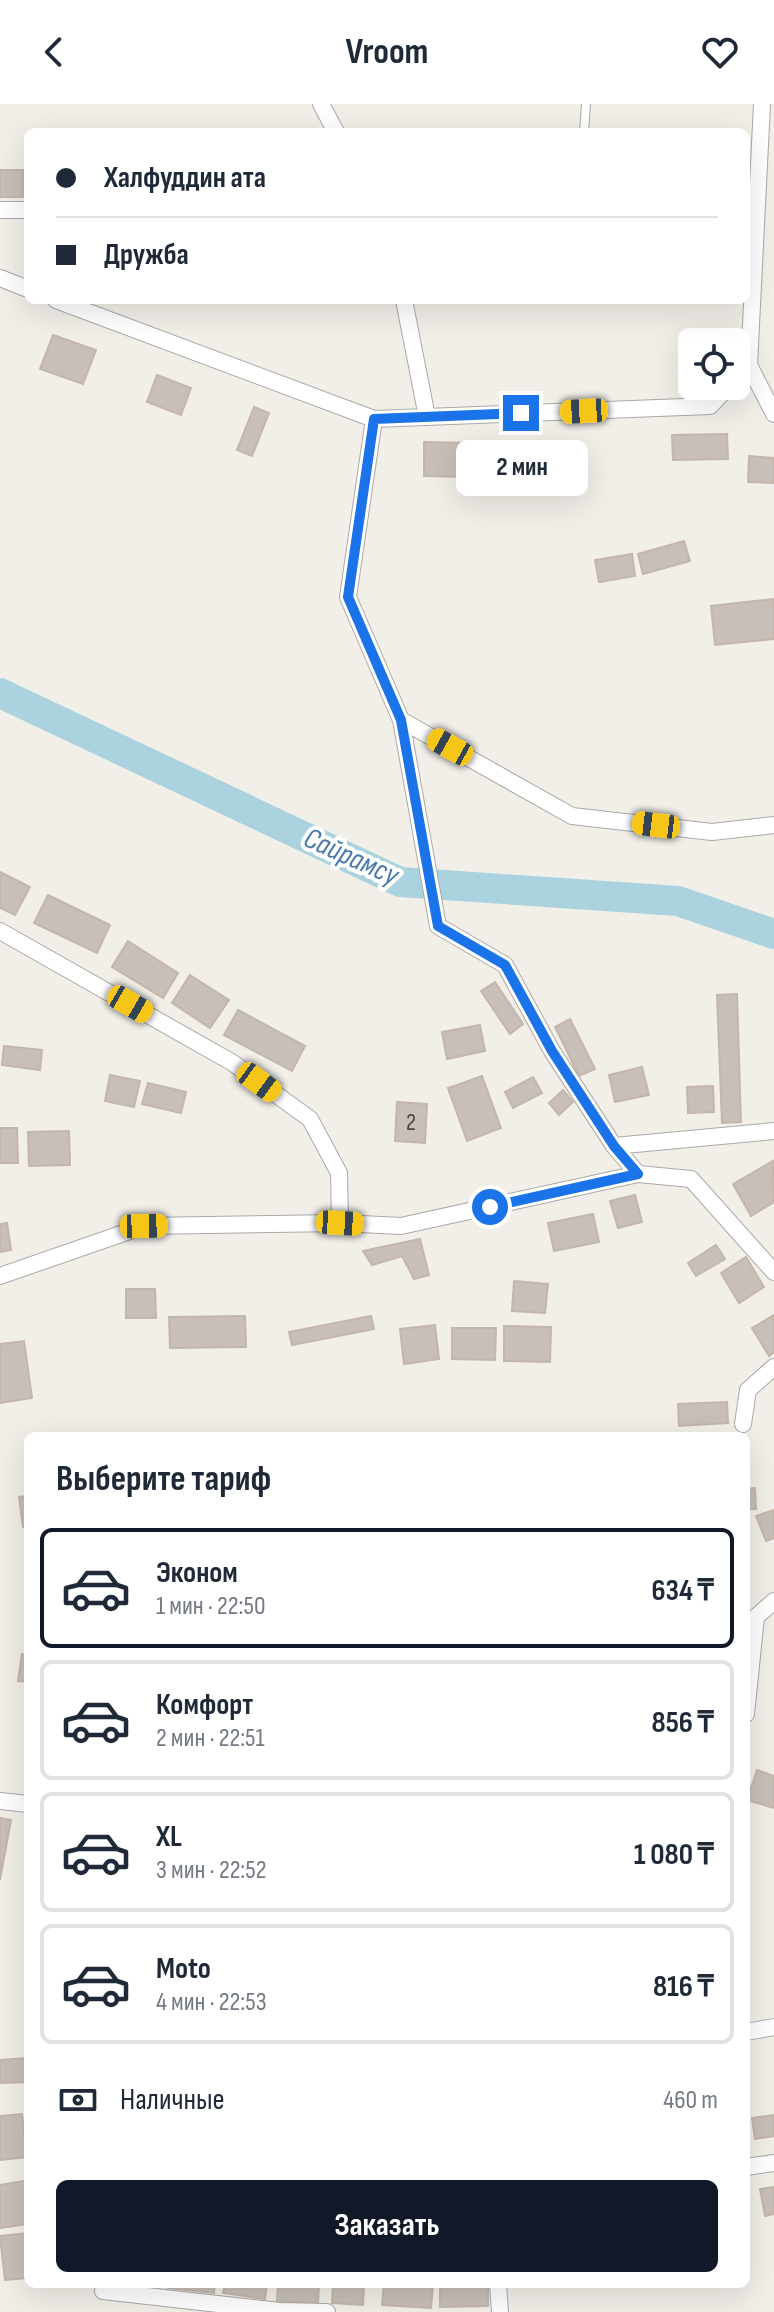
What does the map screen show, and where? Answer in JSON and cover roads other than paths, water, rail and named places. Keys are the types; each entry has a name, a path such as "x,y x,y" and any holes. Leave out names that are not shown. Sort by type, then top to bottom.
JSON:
{"street":[{"path":"321,104 334,128"},
{"path":"750,280 751,196 762,104"},
{"path":"751,196 774,200"},
{"path":"0,210 24,210"},
{"path":"0,278 24,287"},
{"path":"67,304 374,419 710,406 716,400"},
{"path":"405,304 427,417"},
{"path":"749,328 750,304"},
{"path":"750,367 774,414"},
{"path":"374,419 348,597 401,720 438,926 505,965 552,1051 614,1146 638,1174"},
{"path":"401,720 572,816 712,832 774,825"},
{"path":"0,931 233,1063 310,1119 339,1173 340,1223"},
{"path":"614,1146 774,1131"},
{"path":"0,1276 144,1226 340,1223 401,1226 638,1174 691,1179 774,1272"},
{"path":"743,1424 748,1390 774,1367"},
{"path":"750,1675 756,1617 774,1601"},
{"path":"0,1801 24,1804"},
{"path":"750,2031 774,2027"},
{"path":"750,2166 774,2163"},
{"path":"498,2288 500,2312"},
{"path":"103,2291 280,2311 327,2312"}],"lane":[{"path":"584,128 586,104"}],"waterway":[{"name":"Сайрамсу","path":"0,693 400,882 678,901 774,934"}]}
